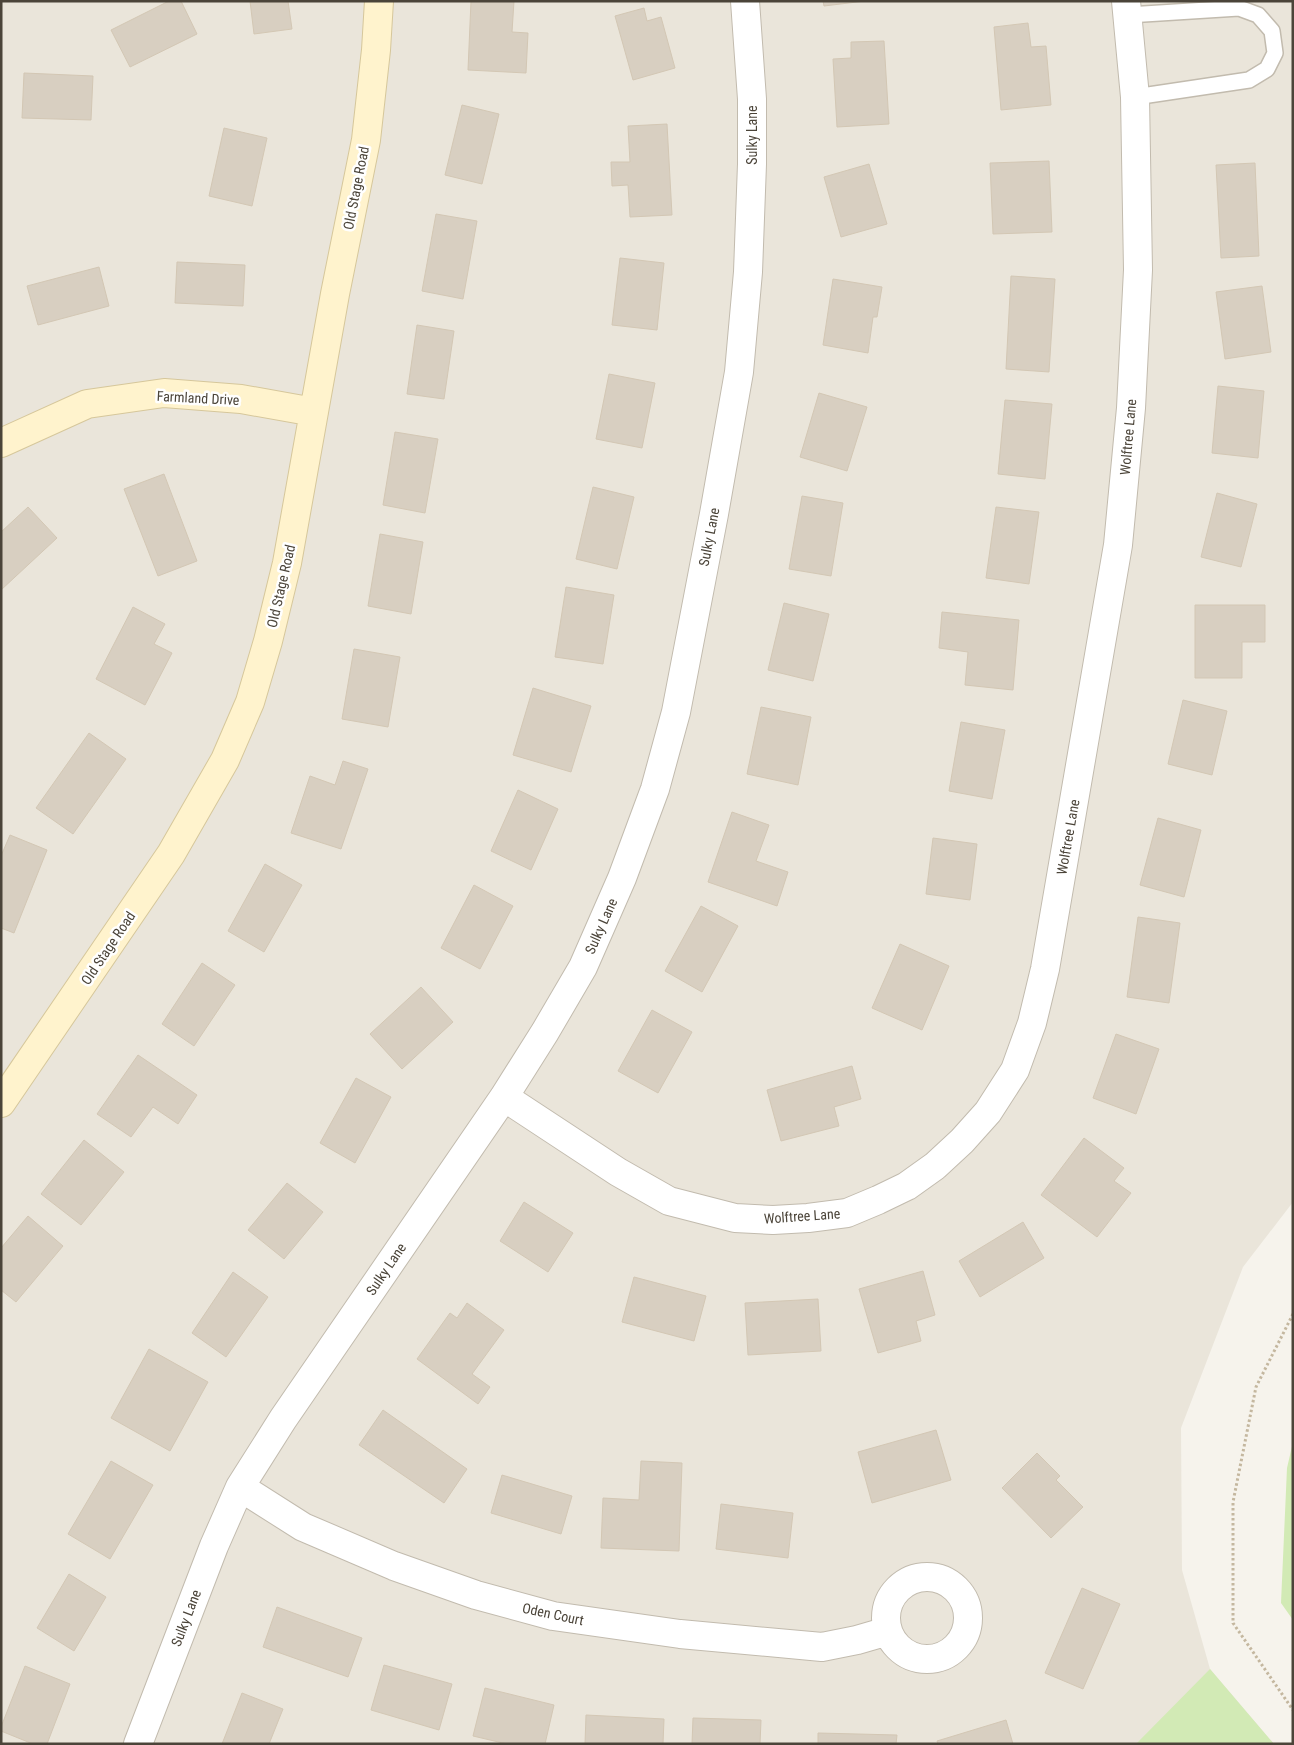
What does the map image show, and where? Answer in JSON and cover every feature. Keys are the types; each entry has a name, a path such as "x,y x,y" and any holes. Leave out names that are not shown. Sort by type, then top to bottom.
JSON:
{"street":[{"name":"Old Stage Road","path":"1,1103 172,854 225,760 250,702 268,641 287,563 335,294 366,140 376,50 379,1"},
{"name":"Sulky Lane","path":"138,1744 214,1546 240,1488 283,1419 504,1097 545,1032 583,967 622,878 655,789 676,712 739,372 748,272 752,164 752,99 745,1"},
{"name":"Wolftree Lane","path":"504,1097 618,1172 669,1201 735,1218 773,1220 847,1213 907,1186 935,1166 962,1141 988,1112 1015,1070 1032,1023 1045,969 1118,545 1131,408 1138,270 1135,97 1128,8"},
{"name":"Farmland Drive","path":"1,443 87,404 164,393 240,399 314,412"},
{"name":"Oden Court","path":"240,1488 303,1526 394,1566 476,1595 552,1616 680,1634 822,1647 888,1631"}],"lane":[{"path":"1128,8 1239,8 1258,15 1272,31 1275,53 1267,69 1249,80 1135,97"}],"path":[{"path":"1293,1314 1256,1387 1233,1502 1233,1623 1293,1710"}],"shaded area":[{"path":"1,1 1293,1 1293,1202 1243,1267 1181,1428 1182,1570 1210,1669 1274,1744 1,1744"}],"green space":[{"path":"1293,1442 1293,1620 1281,1603 1287,1468"},
{"path":"1210,1669 1274,1744 1136,1744"}],"building":[{"path":"169,1 181,1 197,34 130,67 111,30"},
{"path":"250,1 288,1 292,29 254,34"},
{"path":"471,1 514,1 512,32 528,33 526,73 468,70"},
{"path":"823,1 865,1 824,6"},
{"path":"644,8 647,21 661,17 675,68 633,80 615,16"},
{"path":"1028,23 1031,47 1046,46 1051,105 1001,110 994,27"},
{"path":"884,41 889,124 837,127 833,59 851,58 851,42"},
{"path":"24,73 93,76 91,120 22,118"},
{"path":"462,105 499,114 482,184 445,175"},
{"path":"667,124 672,215 630,217 628,185 612,186 611,162 630,162 628,126"},
{"path":"224,128 267,138 252,206 209,196"},
{"path":"1049,161 1052,232 993,234 990,163"},
{"path":"1255,163 1259,256 1221,258 1216,165"},
{"path":"869,164 887,224 841,237 824,177"},
{"path":"436,214 477,221 463,299 422,291"},
{"path":"620,258 664,263 657,330 612,325"},
{"path":"177,262 245,265 243,306 175,303"},
{"path":"99,267 109,306 38,325 27,286"},
{"path":"1011,276 1055,279 1049,372 1006,369"},
{"path":"833,279 882,287 877,317 873,317 868,353 823,345"},
{"path":"1262,286 1271,352 1225,359 1216,292"},
{"path":"417,325 454,331 444,399 407,394"},
{"path":"609,374 655,383 642,448 596,439"},
{"path":"1218,386 1264,391 1258,458 1212,453"},
{"path":"819,393 867,407 847,471 800,457"},
{"path":"1005,400 1052,404 1045,479 998,474"},
{"path":"395,432 438,439 425,513 383,505"},
{"path":"164,474 197,561 158,576 124,489"},
{"path":"593,487 634,497 617,569 576,559"},
{"path":"1217,493 1257,504 1241,567 1201,557"},
{"path":"802,496 843,503 831,576 789,569"},
{"path":"28,507 57,538 1,590 1,532"},
{"path":"996,507 1039,512 1029,584 986,578"},
{"path":"380,534 423,542 411,614 368,606"},
{"path":"566,587 614,595 603,664 555,657"},
{"path":"784,603 829,614 813,681 768,670"},
{"path":"1195,605 1265,605 1265,642 1242,642 1242,678 1195,678"},
{"path":"133,607 165,624 154,644 172,653 145,705 96,679"},
{"path":"942,612 1019,620 1013,690 965,685 968,652 939,648"},
{"path":"354,649 400,657 388,727 342,719"},
{"path":"533,688 591,706 571,772 513,755"},
{"path":"1183,700 1227,711 1212,775 1168,764"},
{"path":"761,707 811,717 798,785 747,774"},
{"path":"961,722 1005,730 992,799 949,791"},
{"path":"89,733 126,759 73,834 36,808"},
{"path":"343,761 368,769 341,849 291,833 310,776 335,785"},
{"path":"518,790 558,809 531,870 491,851"},
{"path":"732,812 769,825 756,861 788,872 777,906 708,882"},
{"path":"1158,818 1201,830 1184,897 1140,885"},
{"path":"10,835 47,850 14,933 1,928 1,856"},
{"path":"933,838 977,844 970,900 926,894"},
{"path":"265,864 302,885 264,952 228,931"},
{"path":"474,885 513,906 480,969 441,948"},
{"path":"701,906 738,926 702,992 665,971"},
{"path":"1138,917 1180,923 1169,1003 1127,997"},
{"path":"900,944 949,966 922,1030 872,1008"},
{"path":"202,963 235,985 194,1046 162,1024"},
{"path":"421,987 453,1022 402,1069 370,1034"},
{"path":"652,1010 692,1032 658,1093 618,1071"},
{"path":"1116,1034 1159,1049 1136,1114 1093,1098"},
{"path":"138,1055 197,1095 178,1124 153,1107 131,1137 97,1114"},
{"path":"852,1066 861,1099 834,1107 839,1126 781,1141 767,1090"},
{"path":"356,1078 391,1097 355,1163 320,1143"},
{"path":"1084,1138 1124,1168 1114,1181 1131,1193 1097,1237 1041,1195"},
{"path":"84,1140 124,1172 81,1225 41,1194"},
{"path":"287,1183 323,1212 284,1259 248,1230"},
{"path":"524,1202 573,1233 548,1272 500,1241"},
{"path":"28,1216 63,1246 16,1302 1,1290 1,1248"},
{"path":"1023,1222 1044,1258 980,1297 959,1261"},
{"path":"923,1271 935,1315 916,1321 921,1341 878,1353 859,1289"},
{"path":"233,1272 268,1297 226,1357 192,1333"},
{"path":"634,1277 706,1296 694,1341 622,1322"},
{"path":"818,1299 821,1351 748,1355 745,1303"},
{"path":"467,1303 504,1330 472,1374 490,1387 478,1404 417,1359 450,1313 457,1318"},
{"path":"149,1349 208,1382 170,1451 111,1418"},
{"path":"383,1410 467,1469 444,1503 359,1445"},
{"path":"936,1430 951,1480 872,1503 858,1452"},
{"path":"1037,1453 1060,1476 1056,1480 1083,1507 1051,1538 1002,1488"},
{"path":"111,1461 153,1485 110,1559 68,1534"},
{"path":"641,1461 682,1463 679,1551 601,1548 603,1498 639,1500"},
{"path":"502,1475 572,1496 561,1534 491,1513"},
{"path":"721,1504 793,1513 788,1558 716,1549"},
{"path":"69,1574 106,1597 74,1651 37,1628"},
{"path":"1082,1588 1120,1604 1083,1689 1045,1673"},
{"path":"277,1607 362,1638 348,1677 263,1647"},
{"path":"384,1665 452,1684 439,1730 371,1710"},
{"path":"25,1666 70,1684 47,1744 33,1744 1,1731"},
{"path":"485,1688 554,1705 545,1744 507,1744 473,1736"},
{"path":"242,1693 283,1709 269,1744 222,1744"},
{"path":"586,1715 664,1719 663,1744 585,1744"},
{"path":"693,1718 761,1720 760,1744 692,1744"},
{"path":"1006,1720 1013,1744 938,1744 937,1741"},
{"path":"818,1733 897,1735 896,1744 818,1744"}]}
